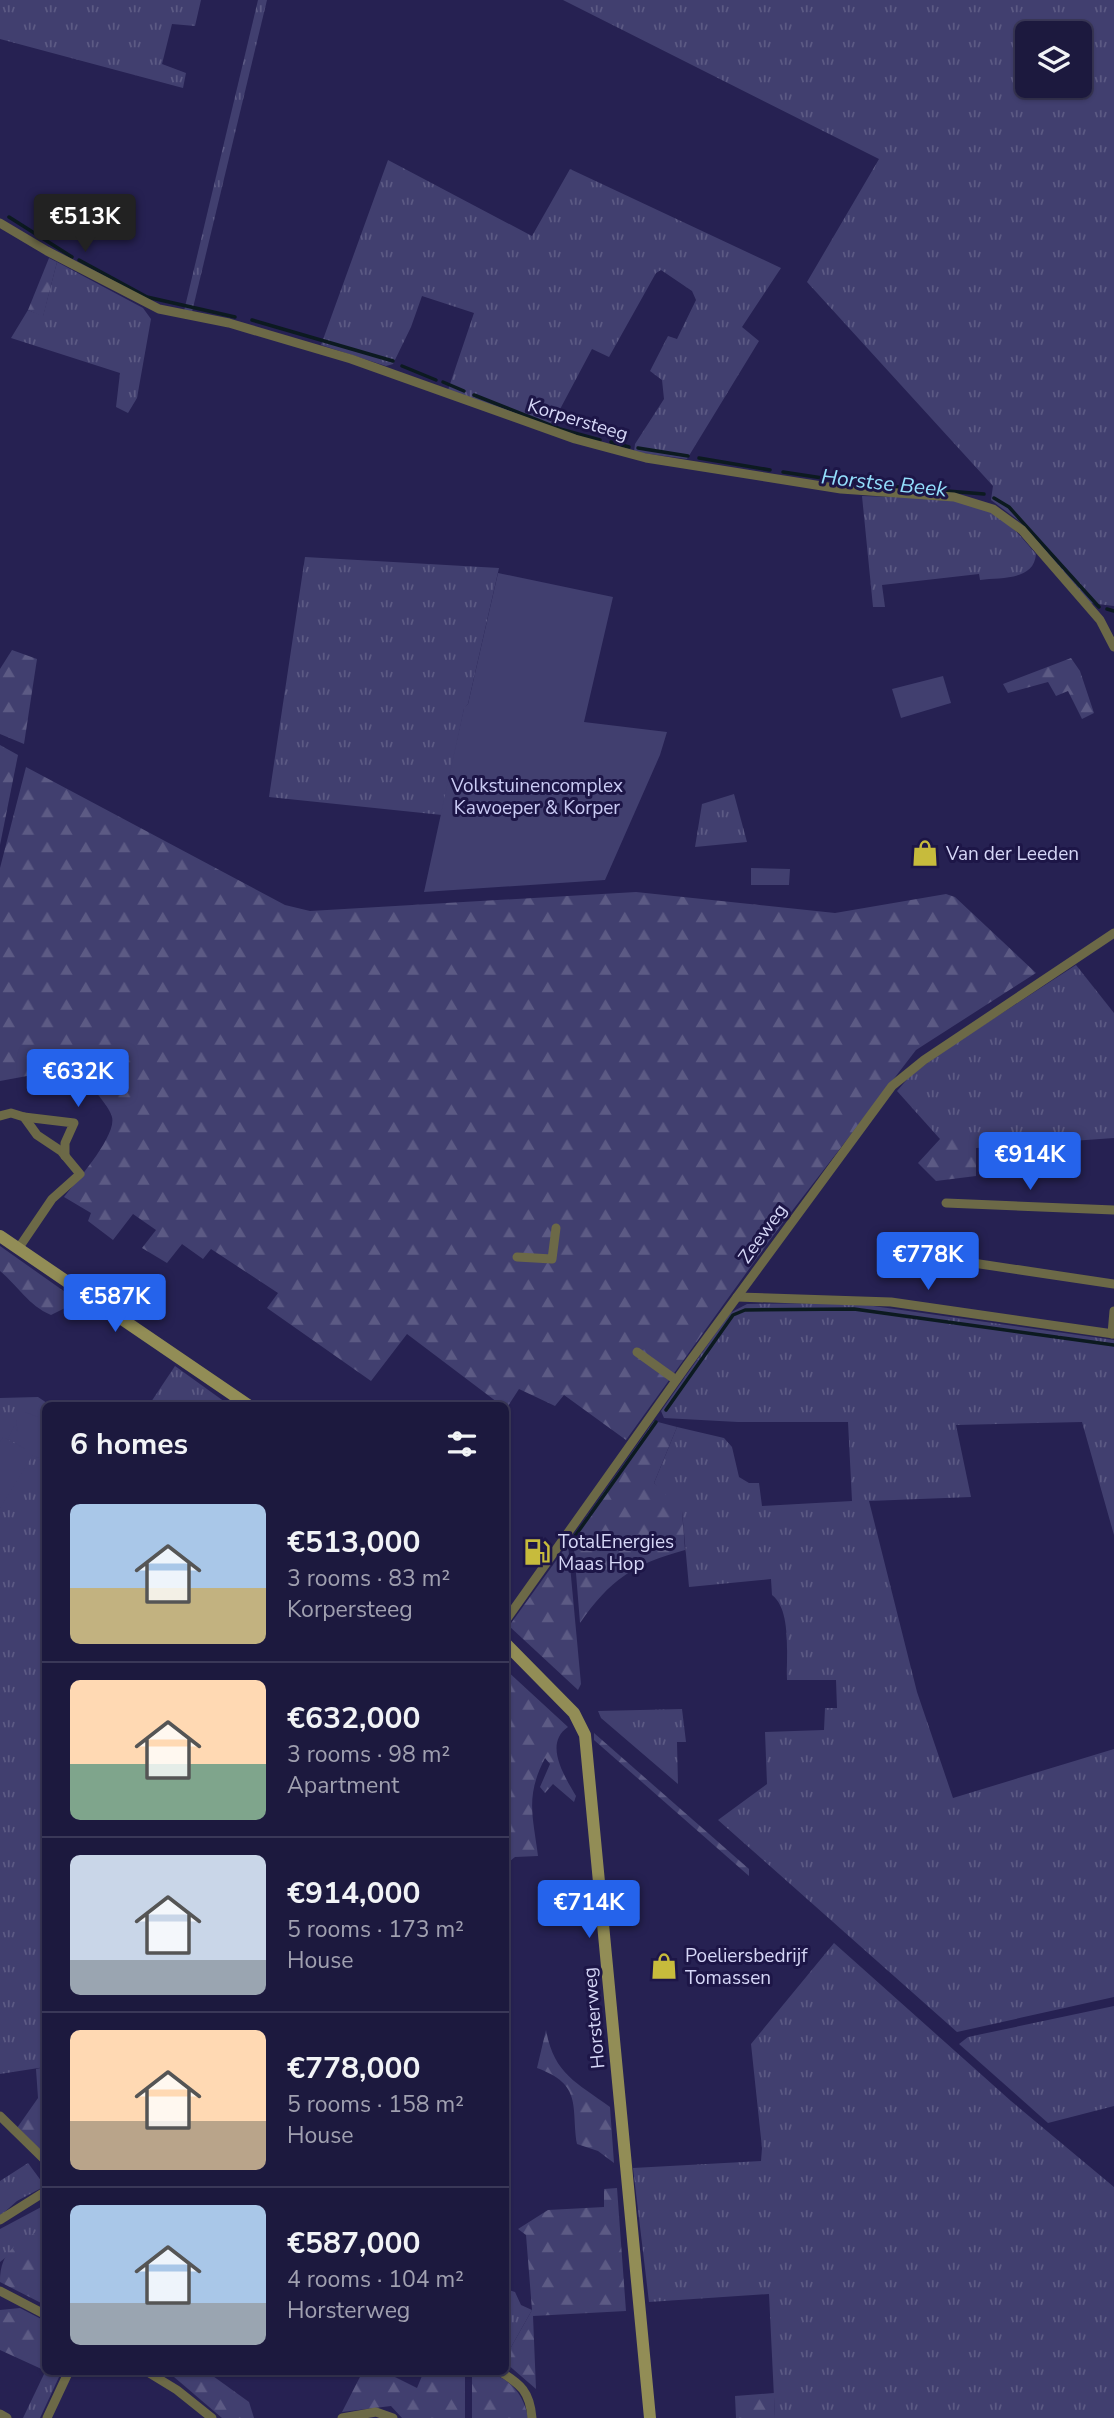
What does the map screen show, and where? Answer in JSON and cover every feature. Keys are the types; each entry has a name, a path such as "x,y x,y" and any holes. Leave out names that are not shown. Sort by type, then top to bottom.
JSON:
{"main road":[{"path":"0,1236 244,1402"},
{"name":"Horsterweg","path":"509,1647 574,1713 585,1735 650,2418"}],"street":[{"name":"Korpersteeg","path":"0,222 47,251 159,309 229,323 351,359 575,439 673,462 841,488 954,497 982,504 1022,530 1100,620 1114,647"},
{"name":"Zeeweg","path":"509,1616 676,1380 892,1086 923,1060 1114,933"},
{"path":"0,1116 11,1113 74,1123 65,1143 65,1156"},
{"path":"19,1249 52,1199 80,1174 65,1156 37,1135 24,1117"},
{"path":"946,1203 1114,1210"},
{"path":"517,1257 552,1259 556,1228"},
{"path":"933,1257 1114,1284"},
{"path":"737,1297 891,1302 1113,1334 1114,1311"},
{"path":"637,1352 676,1380"},
{"path":"0,2116 42,2157"},
{"path":"0,2220 42,2194"},
{"path":"0,2291 42,2313"},
{"path":"47,2418 67,2375"},
{"path":"153,2375 177,2390 212,2418"},
{"path":"506,2375 520,2383 527,2392 532,2418"},
{"path":"342,2418 376,2412 393,2418"},
{"path":"0,2414 8,2418"}],"green space":[{"path":"0,0 201,0 195,26 172,24 162,64 186,73 183,88 0,39"},
{"path":"258,0 267,0 192,312 184,311"},
{"path":"563,0 1114,0 1114,606 1090,603 1019,521 991,500 993,486 807,282 879,159"},
{"path":"388,160 532,236 570,169 781,268 742,327 759,341 687,459 634,452 635,444 664,399 662,380 650,371 668,336 677,339 696,300 692,291 661,270 656,273 609,357 592,349 550,428 448,390 474,313 422,296 393,364 386,366 321,345"},
{"path":"49,258 57,262 43,317 28,310"},
{"path":"57,262 143,308 151,319 137,398 128,413 116,407 120,373 11,338 28,310 43,316"},
{"path":"862,496 944,499 988,509 1020,535 1036,554 1034,563 1023,573 1006,578 980,580 979,574 882,585 885,607 873,607"},
{"path":"305,557 499,568 468,704 464,709 442,815 269,797"},
{"name":"Volkstuinencomplex Kawoeper & Korper","path":"498,573 613,597 584,722 667,732 660,755 605,880 424,892 464,708 468,704"},
{"path":"12,650 37,659 24,744 0,734 0,669"},
{"path":"1071,658 1080,671 1094,713 1082,719 1068,691 1056,696 1048,682 1008,693 1003,684"},
{"path":"943,676 951,703 901,718 892,689"},
{"path":"0,745 18,755 0,845"},
{"path":"26,767 285,905 310,911 636,892 835,913 946,894 955,897 1036,973 916,1050 775,1233 626,1440 564,1395 555,1406 519,1389 509,1404 509,1402 497,1402 407,1334 371,1381 267,1308 278,1293 211,1249 203,1259 182,1244 167,1263 142,1248 156,1230 133,1214 113,1240 88,1221 91,1213 64,1197 108,1136 112,1117 107,1106 94,1089 27,1076 0,1081 0,868"},
{"path":"734,794 747,842 695,847 702,804"},
{"path":"751,868 790,869 789,885 751,885"},
{"path":"1076,965 1114,1013 1114,1138 976,1148 940,1139 897,1091 910,1076 945,1050"},
{"path":"973,1135 985,1139 976,1148 976,1176 936,1181 918,1163 940,1139"},
{"path":"0,1246 75,1299 69,1306 51,1315 43,1311 0,1271"},
{"path":"852,1303 1114,1340 1114,1535 1082,1422 956,1425 971,1497 869,1501 917,1692 953,1798 1114,1749 1114,1997 957,2032 718,1820 767,1784 765,1732 824,1730 825,1708 837,1708 836,1680 787,1680 785,1622 783,1611 772,1595 771,1579 689,1587 682,1511 668,1510 668,1500 654,1483 677,1427 724,1438 732,1447 739,1477 749,1483 759,1483 762,1506 852,1501 848,1422 738,1422 664,1418 661,1411 730,1313 747,1304"},
{"path":"175,1366 225,1402 151,1402"},
{"path":"38,1397 46,1402 42,1402 42,2067 0,2074 0,1398"},
{"path":"25,1412 38,1417 38,1431 42,1425 42,1460 33,1455 0,1508 0,1442 3,1437 25,1449 8,1438 14,1426 18,1432 16,1420"},
{"path":"654,1421 677,1427 654,1483 670,1499 668,1510 682,1510 685,1550 651,1561 624,1576 602,1595 580,1623 573,1536"},
{"path":"568,1544 581,1684 578,1690 509,1626"},
{"path":"509,1673 568,1727 557,1742 558,1761 576,1796 574,1802 553,1784 545,1793 540,1787 550,1764 545,1758 535,1784 532,1807 538,1856 515,1857 509,1862"},
{"path":"682,1709 686,1742 677,1742 678,1784 601,1718 598,1711"},
{"path":"594,1733 749,1869 749,1876 594,1740"},
{"path":"834,1943 1011,2101 1114,2187 1114,2418 775,2418 769,2294 649,2302 633,2168 761,2161 762,2148 751,2044"},
{"path":"1114,2006 1114,2106 1048,2123 959,2044 968,2037"},
{"path":"546,2030 555,2057 568,2076 610,2107 614,2163 598,2151 577,2144 574,2108 568,2089 552,2075 537,2068"},
{"path":"42,2068 42,2151 17,2128 38,2098 36,2069"},
{"path":"28,2163 42,2182 42,2188 17,2201 0,2216 0,2181"},
{"path":"617,2188 626,2311 533,2316 536,2389 509,2366 509,2351 532,2310 526,2235 518,2229 548,2210 604,2207 604,2189"},
{"path":"42,2207 42,2228 0,2262 0,2229"},
{"path":"42,2228 42,2303 0,2282 3,2261 19,2243"},
{"path":"509,2290 515,2292 521,2305 532,2310 509,2351"},
{"path":"20,2308 42,2319 42,2369 0,2350 0,2310"},
{"path":"44,2375 59,2377 40,2418 23,2418"},
{"path":"172,2375 212,2375 249,2402 254,2418 222,2418"},
{"path":"361,2375 391,2375 417,2388 422,2375 465,2375 465,2418 402,2418 391,2406 342,2412"},
{"path":"472,2375 495,2375 516,2390 528,2418 472,2418"},
{"path":"774,2393 775,2418 736,2418 735,2396"}],"waterway":[{"name":"Horstse Beek","path":"9,217 72,257"},
{"name":"Horstse Beek","path":"79,260 147,297 235,317"},
{"name":"Horstse Beek","path":"252,320 393,361"},
{"name":"Horstse Beek","path":"402,366 436,380"},
{"name":"Horstse Beek","path":"443,382 464,391"},
{"name":"Horstse Beek","path":"474,395 560,429 600,440"},
{"name":"Horstse Beek","path":"611,442 629,447"},
{"name":"Horstse Beek","path":"638,448 688,456"},
{"name":"Horstse Beek","path":"699,458 770,470"},
{"name":"Horstse Beek","path":"783,472 862,484 984,494"},
{"name":"Horstse Beek","path":"994,498 1009,507 1099,607"},
{"name":"Horstse Beek","path":"1107,609 1114,611"},
{"path":"666,1410 733,1315 745,1310 854,1309 1114,1345"},
{"path":"575,1536 656,1422"}],"place":[{"name":"Van der Leeden","path":"925,853"},
{"name":"TotalEnergies Maas Hop","path":"537,1552"},
{"name":"Poeliersbedrijf Tomassen","path":"664,1966"}]}
